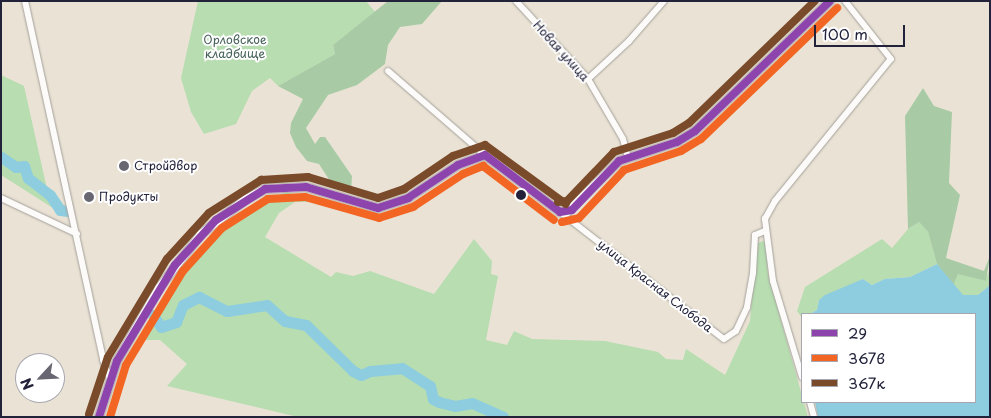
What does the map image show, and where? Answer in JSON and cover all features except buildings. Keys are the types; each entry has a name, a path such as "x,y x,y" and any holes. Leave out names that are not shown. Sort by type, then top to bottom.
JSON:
{"main road":[{"path":"99,417 110,379 131,336 175,265 216,220 246,199 265,189 306,187 378,208 408,198 458,165 485,155 560,212 572,210 609,168 628,158 677,142 695,131 830,1"}],"street":[{"path":"25,1 110,379"},
{"name":"Новая улица","path":"516,1 588,79 624,139 628,158"},
{"path":"588,79 629,42 664,1"},
{"path":"801,374 773,281 770,247 764,232 765,219 775,201 891,59 844,1"},
{"path":"388,71 485,155"},
{"path":"1,198 77,234"},
{"name":"улица Красная Слобода","path":"560,212 724,339 736,331 747,307 755,235 764,232"},
{"path":"810,403 814,417"}],"green space":[{"name":"Орловское кладбище","path":"198,1 366,1 375,12 333,45 335,54 278,86 270,78 252,91 236,124 204,134 191,112 181,78"},
{"path":"388,1 442,1 422,24 400,27 388,45 385,64 357,85 328,95 306,128 315,144 320,137 325,137 352,176 351,192 330,181 319,164 307,161 296,147 290,133 291,123 303,99 278,86 335,54 333,45"},
{"path":"1,75 24,86 47,189 67,217 1,175"},
{"path":"923,88 934,106 952,112 949,183 960,195 946,258 984,271 990,256 986,281 958,274 953,286 937,264 928,232 919,222 908,229 905,116"},
{"path":"286,192 315,202 295,202 279,213 265,237 331,277 336,272 353,276 370,271 434,294 474,239 492,261 491,274 498,276 486,340 507,345 514,331 532,339 605,341 658,352 666,359 683,360 686,349 725,375 750,321 756,244 763,241 766,244 768,274 801,392 801,403 804,403 808,417 298,417 167,386 187,364 160,340 140,340 183,273 216,232 240,214"},
{"path":"919,222 928,232 937,264 910,277 885,279 872,285 863,279 819,300 817,310 812,313 801,313 801,317 797,311 805,287 882,239 892,248 908,229"},
{"path":"990,269 990,285 978,295 963,295 953,286 958,273 985,281"}],"water":[{"path":"937,264 963,295 978,295 990,285 990,417 818,417 815,403 976,403 976,313 812,313 817,310 819,300 825,295 863,279 872,285 885,279 910,277"}],"waterway":[{"path":"1,157 16,167 24,166 28,178 50,195 60,210 68,211"},
{"path":"153,315 161,327 176,322 183,305 199,297 227,311 267,305 285,321 306,325 353,371 361,375 370,371 402,368 430,386 433,399 439,402 455,406 472,403 503,417"}],"transit line":[{"name":"367к","path":"558,202 567,201 614,152 673,133 689,123 815,1"},
{"name":"29","path":"560,212 572,210 619,161 677,142 695,131 830,1"},
{"name":"367в","path":"562,222 579,218 624,170 681,151 701,139 837,8"},
{"name":"367к","path":"89,414 108,357 167,259 209,213 261,180 308,177 378,198 404,189 453,156 485,145 566,204"},
{"name":"29","path":"99,417 117,361 175,265 216,220 265,189 306,187 378,208 408,198 458,165 485,155 560,212"},
{"name":"367в","path":"110,417 126,365 183,271 222,228 268,199 305,197 379,218 413,207 463,174 483,166 554,220"}],"place":[{"name":"Стройдвор","path":"124,166"},
{"name":"Продукты","path":"89,197"}]}
